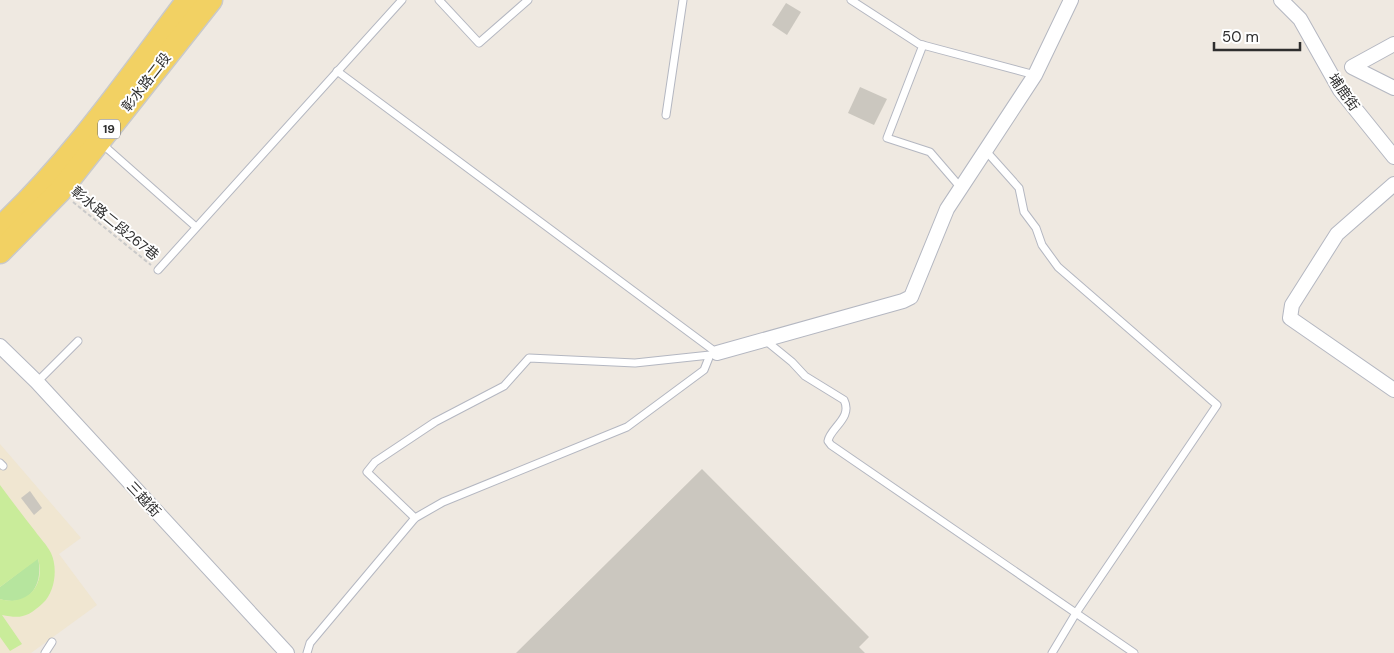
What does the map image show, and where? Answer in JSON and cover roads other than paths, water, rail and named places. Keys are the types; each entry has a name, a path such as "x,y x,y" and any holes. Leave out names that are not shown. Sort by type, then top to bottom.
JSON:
{"main road":[{"name":"彰水路二段","path":"0,252 60,191 94,136 188,0"},
{"name":"彰水路二段","path":"0,228 94,136 211,0"}],"street":[{"path":"713,354 903,301 911,297 947,209 1035,75 1071,0"},
{"name":"埔鹿街","path":"1282,0 1300,19 1340,90 1394,157"},
{"path":"1394,44 1352,67 1394,88"},
{"path":"1394,184 1337,234 1292,305 1290,318 1394,390"},
{"name":"三越街","path":"0,346 37,382 287,653"}],"lane":[{"path":"158,270 402,0"},
{"path":"439,0 479,44 528,0"},
{"path":"666,115 683,0"},
{"path":"851,0 923,45 1035,75"},
{"path":"923,45 887,138 930,152 961,188"},
{"path":"337,71 713,354"},
{"path":"94,136 196,228"},
{"path":"986,151 1019,188 1024,212 1036,228 1042,244 1058,267 1217,404 1076,613 1052,653"},
{"path":"765,340 792,362 805,376 844,400 845,412 838,427 828,438 828,442 831,445 1134,653"},
{"path":"37,382 78,341"},
{"path":"307,653 310,643 415,518 443,502 627,428 704,370 713,354"},
{"path":"415,518 367,472 376,462 434,422 504,386 530,358 635,363 713,354"},
{"path":"46,653 52,642"}]}
